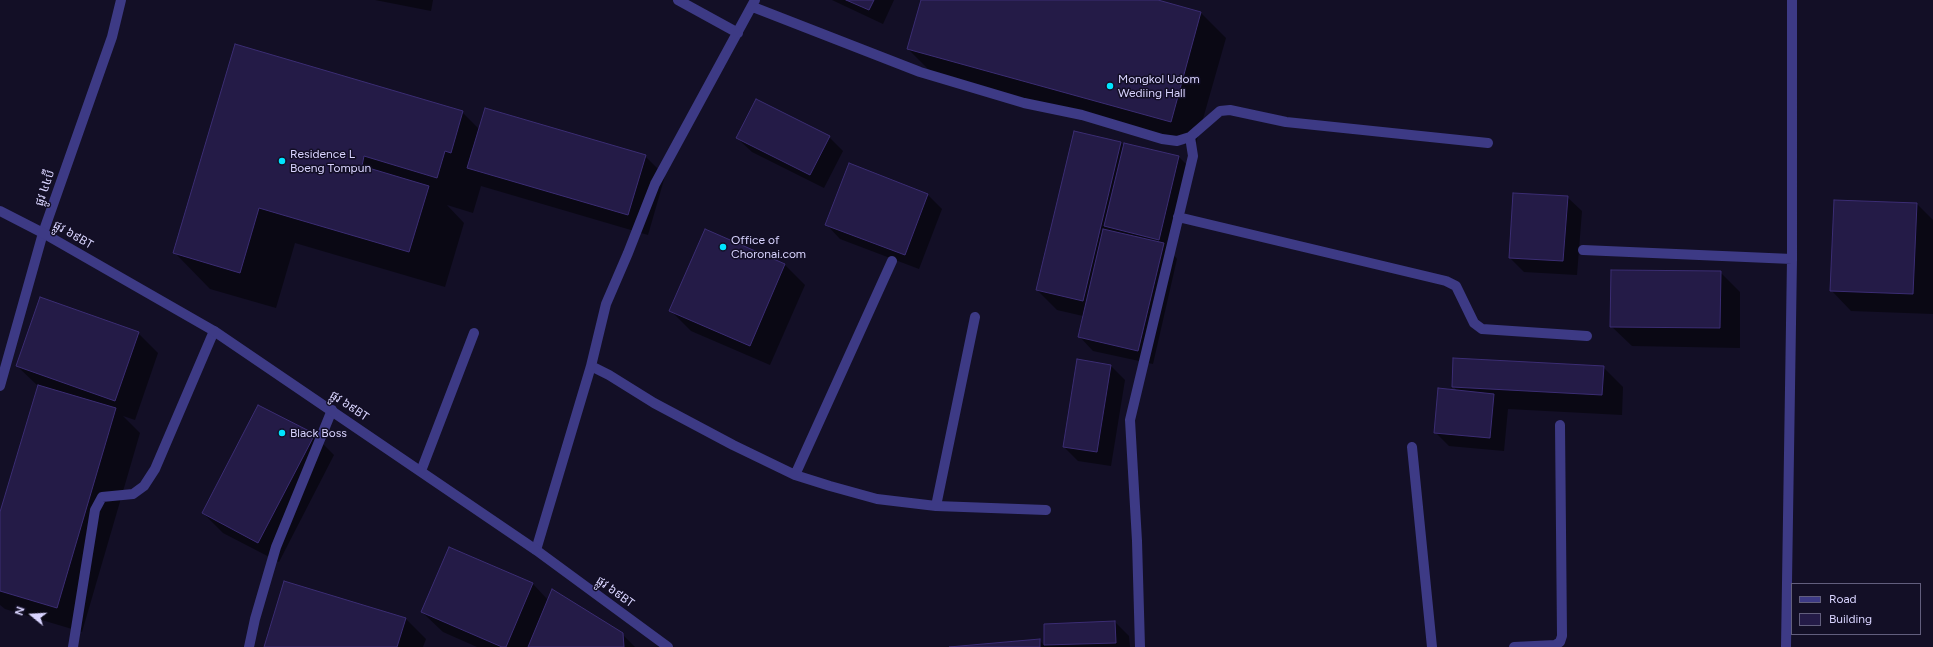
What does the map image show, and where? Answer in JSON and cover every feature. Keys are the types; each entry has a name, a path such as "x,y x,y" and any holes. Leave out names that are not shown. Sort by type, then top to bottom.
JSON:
{"street":[{"name":"ផ្លូវ ៤៤ប៊ី","path":"0,386 43,233 112,37 121,0"},
{"path":"678,0 738,33"},
{"path":"1786,647 1792,258 1792,0"},
{"path":"536,550 591,366 606,304 656,184 754,3 920,72 1017,101 1082,115 1162,139 1177,141 1190,137 1220,111 1230,110 1286,122 1488,143"},
{"path":"1140,647 1137,541 1130,420 1193,156 1190,137"},
{"name":"ផ្លូវ ៦៩BT","path":"0,210 214,331 536,550 668,647"},
{"path":"1178,217 1446,281 1456,286 1474,323 1482,329 1587,336"},
{"path":"1583,250 1792,258"},
{"path":"795,475 892,261"},
{"path":"936,506 975,317"},
{"path":"73,647 94,510 102,497 133,494 144,486 154,469 214,331"},
{"path":"421,471 474,333"},
{"path":"591,366 609,375 654,403 733,445 795,475 877,499 936,506 1046,510"},
{"path":"249,647 255,619 276,547 332,410"},
{"path":"1514,647 1554,645 1560,642 1562,636 1560,425"},
{"path":"1412,447 1432,647"}],"building":[{"path":"846,0 874,0 869,10"},
{"name":"Mongkol Udom Wediing Hall","path":"921,0 1158,0 1201,12 1171,122 907,49"},
{"name":"Residence L Boeng Tompun","path":"235,44 463,111 451,153 445,151 437,178 364,156 362,166 429,186 409,252 259,208 240,273 173,253"},
{"path":"756,99 830,136 810,175 736,138"},
{"path":"485,108 646,155 628,215 467,168"},
{"path":"1074,131 1121,142 1083,301 1036,290"},
{"path":"1124,143 1179,156 1159,240 1104,226"},
{"path":"849,163 928,194 905,255 825,225"},
{"path":"1513,193 1568,196 1563,261 1509,258"},
{"path":"1834,200 1917,203 1913,294 1830,291"},
{"path":"705,229 785,264 750,346 669,311"},
{"path":"1103,229 1164,243 1138,351 1078,337"},
{"path":"1611,270 1721,271 1720,328 1610,327"},
{"path":"40,297 139,332 115,401 16,366"},
{"path":"1453,358 1604,366 1602,395 1452,387"},
{"path":"1077,359 1111,365 1097,452 1063,447"},
{"path":"38,385 116,408 57,608 0,591 0,512"},
{"path":"1438,388 1494,394 1490,438 1434,433"},
{"path":"258,405 315,434 258,543 202,513"},
{"path":"449,547 533,583 506,647 502,647 421,612"},
{"path":"284,581 406,618 397,647 264,647"},
{"path":"552,589 623,633 624,647 528,647"},
{"path":"1115,621 1116,643 1044,645 1044,624"},
{"path":"1040,639 1040,647 949,647"}],"place":[{"name":"Mongkol Udom Wediing Hall","path":"1110,86"},
{"name":"Residence L Boeng Tompun","path":"282,161"},
{"name":"Office of Choronai.com","path":"723,247"},
{"name":"Black Boss","path":"282,433"}]}
